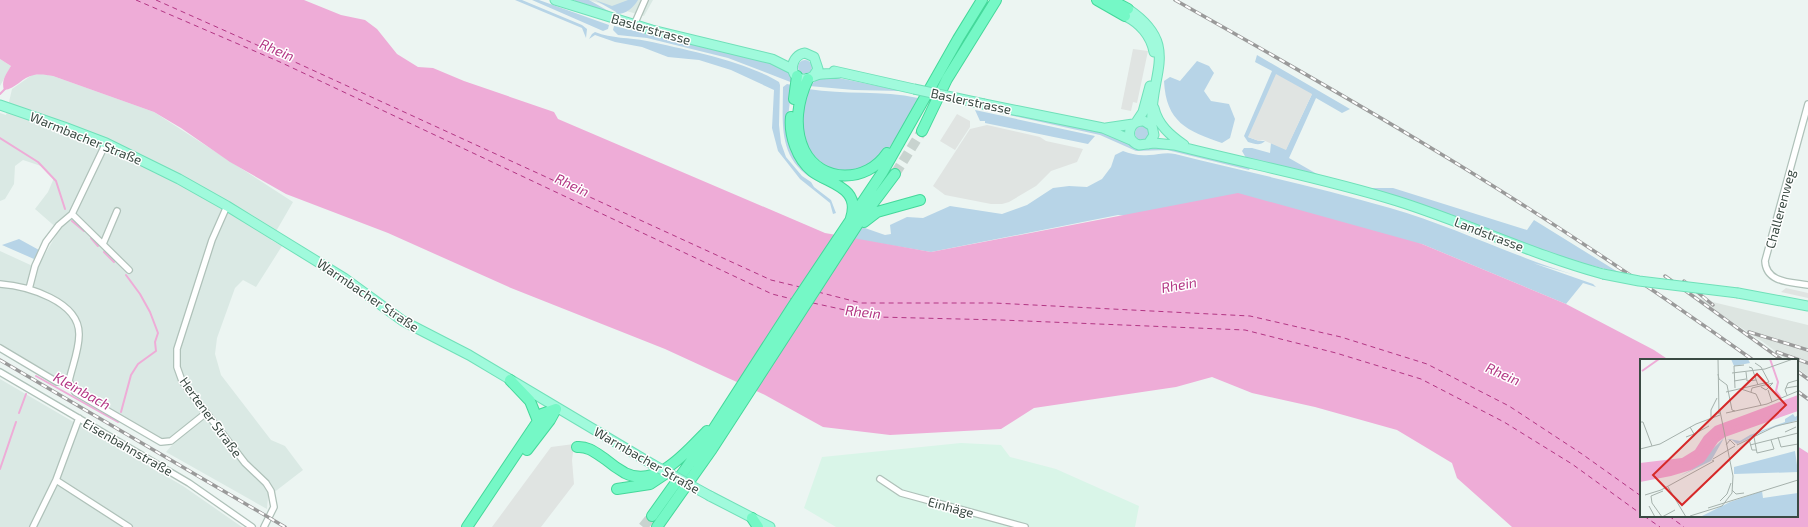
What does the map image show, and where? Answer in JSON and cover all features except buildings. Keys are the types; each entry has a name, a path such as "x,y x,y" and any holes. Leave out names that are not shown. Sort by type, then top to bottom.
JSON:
{"highway":[{"path":"798,308 847,242 882,173 958,39 982,0"},
{"path":"922,130 947,79 996,0"},
{"path":"1097,0 1126,12"},
{"path":"1111,0 1126,12"},
{"path":"794,72 791,120 793,139 796,148 804,163 811,170 836,183 848,194 858,221"},
{"path":"811,77 801,93 798,116 801,142 804,150 813,162 832,173 839,175 860,174 878,165 922,102"},
{"path":"657,527 705,460 739,398 798,308 858,221 895,174"},
{"path":"858,221 877,212 920,200"},
{"path":"510,380 530,401 538,421"},
{"path":"577,447 587,448 625,473 633,476 648,476 657,474 684,453 739,398"},
{"path":"467,527 542,414 556,409"},
{"path":"473,527 529,447 550,420 556,409"},
{"path":"652,516 670,493 724,413"},
{"path":"617,489 643,485 659,479 684,460 709,436"},
{"path":"672,479 691,460"}],"main road":[{"name":"Baslerstrasse","path":"555,0 634,25 721,48 772,59 796,57"},
{"path":"1126,12 1150,27 1157,41 1159,59 1151,114 1153,138 1148,144 1139,145 1131,140 1129,133 1142,112 1153,74 1154,50 1144,30 1126,12"},
{"path":"802,54 808,54 814,57 818,65 811,77 794,72 792,64 796,57 802,54"},
{"name":"Baslerstrasse","path":"772,59 794,72"},
{"name":"Baslerstrasse","path":"818,65 839,73 1116,130 1131,140"},
{"name":"Baslerstrasse","path":"811,77 839,73"},
{"path":"1153,104 1163,127 1170,135 1190,149"},
{"name":"Warmbacher Straße","path":"0,105 64,126 165,171 228,206 349,281 403,321 469,356 556,409 755,523 770,527"},
{"path":"1116,130 1135,122 1147,122 1153,128"},
{"name":"Landstrasse","path":"1153,128 1174,145"},
{"name":"Landstrasse","path":"1148,144 1174,145 1396,200 1452,219 1555,260 1603,274 1738,293 1808,306"}],"street":[{"path":"634,25 645,0"},
{"name":"Challerenweg","path":"1808,104 1765,261 1768,272 1776,279 1808,285"},
{"path":"29,289 35,266 46,242 58,225 72,214 106,144"},
{"name":"Hertener Straße","path":"228,206 212,240 180,338 176,358 177,367 182,382 245,463 271,491 274,507 264,527"},
{"path":"103,244 117,211"},
{"path":"72,214 129,270"},
{"path":"0,284 29,289 51,298 69,310 76,320 79,335 69,381 75,392 161,442 171,440 184,432 206,413"},
{"path":"0,348 57,382 69,381"},
{"name":"Eisenbahnstraße","path":"0,372 189,483 252,527"},
{"path":"33,527 56,480 79,418"},
{"name":"Einhäge","path":"880,479 901,493 1025,527"},
{"path":"56,480 129,527"}],"shaded area":[{"path":"515,0 522,0 582,25 587,29 586,38 582,28"},
{"path":"532,0 539,0 609,25 608,29 603,31"},
{"path":"574,0 589,0 612,13 575,1"},
{"path":"588,0 653,0 644,16"},
{"path":"595,0 612,6 628,0 638,0 629,10 617,14"},
{"path":"614,26 774,64 789,70 793,83 728,58 647,38 618,35 613,30"},
{"path":"595,32 608,36 647,41 715,57 750,68 779,82 779,125 781,143 786,157 802,176 831,200 836,213 833,214 830,203 800,179 778,151 772,128 774,90 731,70 699,60 668,57 642,47 615,42 595,35 589,39"},
{"path":"1133,49 1148,51 1137,103 1133,102 1131,111 1121,109"},
{"path":"1257,55 1350,109 1342,113 1316,98 1289,158 1324,178 1246,158 1242,151 1244,148 1252,148 1270,153 1271,143 1286,149 1312,94 1248,137 1259,141 1265,141 1263,143 1257,144 1248,142 1244,136 1272,71 1255,62"},
{"path":"0,59 11,66 0,86"},
{"path":"802,60 808,60 812,64 812,70 808,74 802,74 798,70 798,64"},
{"path":"1197,61 1209,66 1214,73 1204,91 1211,101 1229,104 1235,119 1230,138 1222,143 1189,129 1174,115 1169,106 1164,81 1170,77 1180,81"},
{"path":"42,74 53,76 154,112 293,202 271,240 282,246 256,287 243,280 235,288 217,338 215,354 221,375 271,440 285,446 303,470 268,497 267,509 166,452 172,445 0,344 0,251 37,268 59,230 35,209 48,192 54,178 41,166 23,160 15,166 14,184 5,199 0,201 0,113 6,115 12,89 32,75"},
{"path":"1276,74 1312,94 1286,150 1263,140 1259,141 1248,137"},
{"path":"834,77 900,91 854,90 809,86 819,78"},
{"path":"787,84 792,85 787,125 843,193 847,202 837,191 815,180 803,171 794,162 788,151 783,127 783,87"},
{"path":"808,89 835,92 891,94 918,98 900,131 883,155 878,160 862,169 848,172 832,168 818,160 808,147 803,134 802,121 803,108"},
{"path":"985,107 1115,135 1139,149 1161,145 1250,168 1249,170 1167,150 1136,151 1100,135 1000,113 985,109"},
{"path":"975,110 1095,136 1088,144 985,123 985,121 980,121"},
{"path":"957,114 970,121 970,127 955,150 940,141"},
{"path":"987,125 1040,137 1046,141 1083,149 1077,162 1051,171 1036,186 1009,202 1002,204 991,204 945,195 933,186 970,129"},
{"path":"1139,126 1145,126 1149,130 1149,136 1145,140 1139,140 1135,136 1135,130"},
{"path":"1123,151 1142,155 1168,153 1175,154 1363,200 1437,223 1528,259 1575,275 1533,263 1593,284 1596,287 1583,283 1566,304 1422,244 1118,215 931,252 853,239 862,227 885,235 891,234 890,225 907,217 923,218 950,206 1002,214 1027,205 1053,188 1069,186 1087,187 1102,179 1111,167 1115,155"},
{"path":"1368,188 1393,188 1527,230 1534,220 1618,272 1573,261 1516,242 1452,215"},
{"path":"19,239 39,250 34,259 2,245"},
{"path":"1786,288 1808,293 1808,298 1781,292"},
{"path":"1696,298 1808,325 1808,376 1798,369 1798,359 1786,359 1763,342"},
{"path":"0,379 183,486 242,527 0,527"},
{"path":"961,443 1001,445 1010,457 1056,469 1139,506 1135,527 836,527 804,508 822,457"},
{"path":"574,444 572,460 574,484 541,527 492,527 551,447"}],"water":[{"name":"Rhein","path":"0,0 304,0 341,15 365,20 377,29 397,54 418,67 433,68 464,81 554,112 558,119 825,233 931,252 1238,193 1422,244 1566,304 1654,350 1668,359 1640,359 1640,517 1798,517 1798,447 1808,453 1808,527 1512,527 1457,478 1452,463 1397,430 1315,407 1252,393 1212,377 1176,387 1034,408 1001,429 890,435 823,427 765,395 665,349 511,288 388,233 286,194 230,162 181,128 154,112 48,75 30,76 12,88 4,90 4,81 11,66 0,59"}],"waterway":[{"path":"0,94 5,89"},
{"path":"0,138 38,162 56,181 65,209"},
{"path":"72,221 84,231"},
{"path":"91,238 98,246"},
{"path":"104,252 114,262"},
{"name":"Kleinbach","path":"121,412 131,375 138,364 156,351 155,342 158,333 150,312 140,294 126,275"},
{"name":"Kleinbach","path":"36,376 118,422"},
{"name":"Kleinbach","path":"19,413 26,394"},
{"name":"Kleinbach","path":"0,469 16,422"}],"ferry route":[{"path":"136,0 280,62 772,294 792,299"},
{"path":"156,0 771,280 800,287"},
{"path":"818,292 861,303 994,303 1250,316 1341,337 1427,364 1509,406 1582,454 1640,495"},
{"path":"813,303 877,317 1001,320 1245,330 1336,353 1421,379 1504,422 1572,464 1640,513"},
{"path":"1645,517 1660,527"},
{"path":"1670,517 1684,527"}],"tunnel":[{"path":"895,174 922,131"},
{"path":"643,527 652,516"}],"railway":[{"path":"1175,0 1339,93 1517,201 1596,252 1752,359"},
{"path":"1665,276 1781,359"},
{"path":"1684,281 1713,305"},
{"path":"1749,332 1808,350"},
{"path":"1777,352 1797,359"},
{"path":"1798,359 1808,363"},
{"path":"0,360 285,527"},
{"path":"1798,372 1808,379"},
{"path":"1798,392 1808,399"}]}
